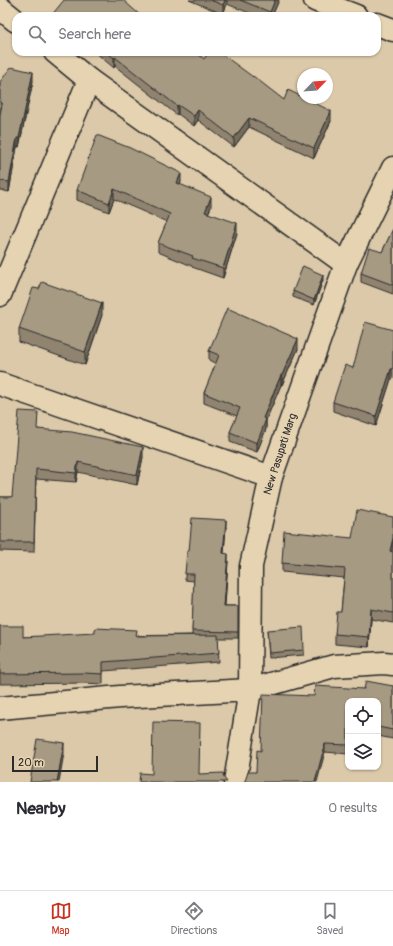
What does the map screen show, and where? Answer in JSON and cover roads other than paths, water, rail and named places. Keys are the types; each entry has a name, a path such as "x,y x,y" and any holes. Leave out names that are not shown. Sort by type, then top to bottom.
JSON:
{"street":[{"path":"315,0 346,12"},
{"path":"0,8 12,18"},
{"path":"381,26 393,30"},
{"path":"60,56 89,80 346,264"},
{"path":"0,295 89,80"},
{"name":"New Pasupati Marg","path":"235,782 250,690 251,566 271,476 346,264 393,168"},
{"path":"0,384 271,476"},
{"path":"0,708 120,697 250,690 334,666 384,663 393,664"}]}
